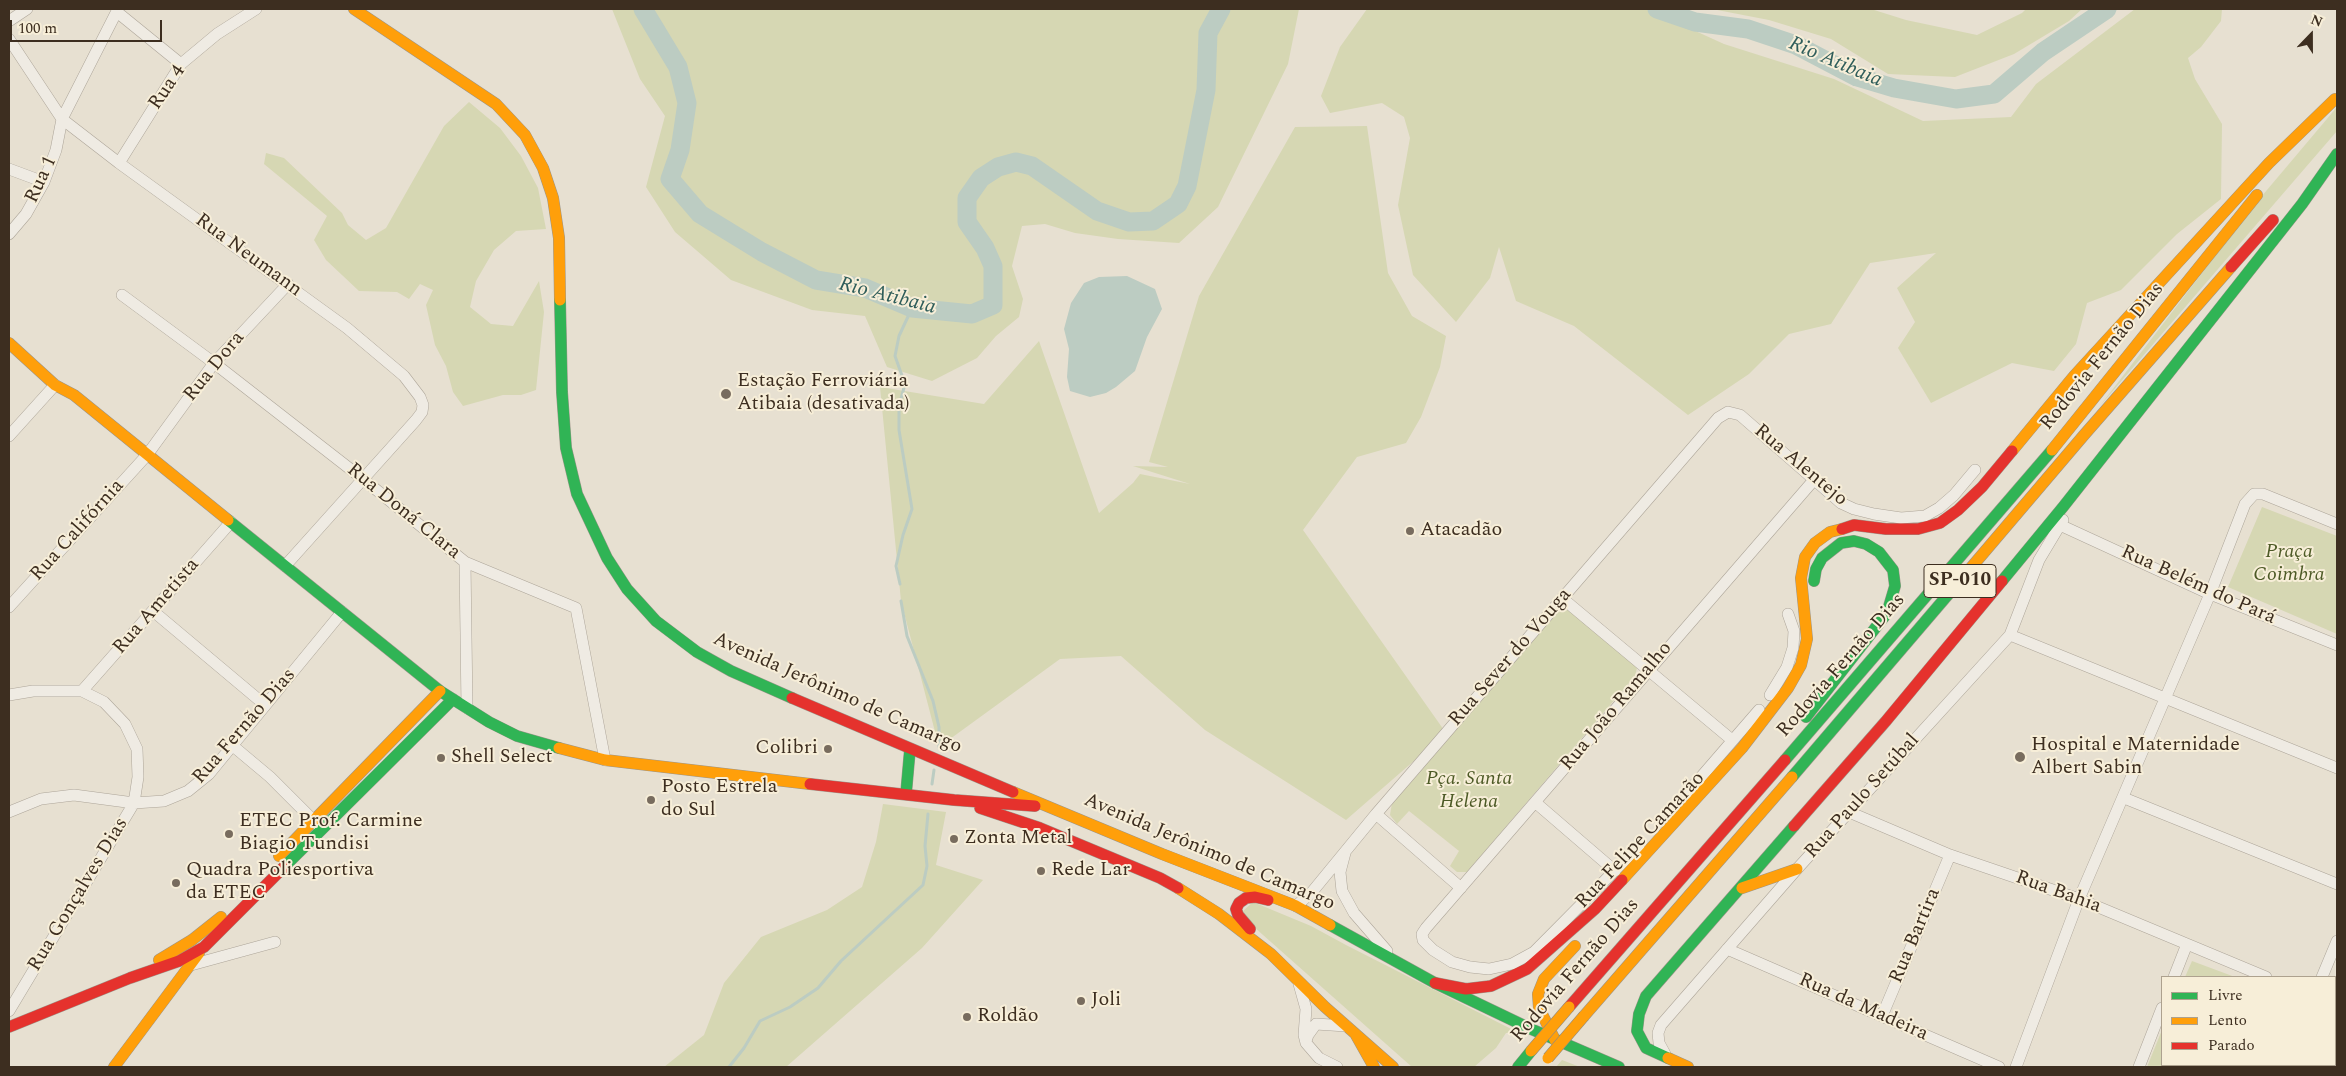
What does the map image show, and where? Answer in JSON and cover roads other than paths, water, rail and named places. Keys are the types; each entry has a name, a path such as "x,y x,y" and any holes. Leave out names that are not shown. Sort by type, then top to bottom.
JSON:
{"main road":[{"name":"Avenida Jerônimo de Camargo","path":"354,9 463,80 496,104 525,136 543,168 553,198 559,238 562,392 566,448 578,494 607,558 627,588 656,621 697,652 731,671 910,749 1162,854 1293,905 1436,983 1555,1040 1619,1067"},
{"path":"1436,983 1466,989 1491,986 1507,980 1527,969 1595,909 1742,748 1788,688 1801,666 1807,639 1801,578 1805,557 1815,543 1830,532 1854,525 1886,529 1918,528 1940,523 1958,510 1982,487 2074,376 2121,324 2269,163 2336,97"},
{"name":"Rodovia Fernão Dias","path":"1518,1067 2072,427 2336,97"},
{"name":"Rodovia Fernão Dias","path":"1544,1063 1878,677 2077,443 2337,147"},
{"path":"1688,1067 1646,1048 1637,1031 1639,1014 1646,996 1886,721 2122,434 2302,204 2337,154"},
{"path":"9,343 55,385 74,395 440,691 517,736 546,746 605,760 954,800 1052,807"},
{"path":"1618,902 1770,731 1811,667 1817,642 1813,585 1816,570 1822,558 1841,543 1854,541 1866,544 1879,552 1893,570 1895,586 1887,613 1797,729 1763,786"},
{"path":"114,1067 169,991 204,947 440,691"},
{"path":"130,978 192,940 218,921 317,824 453,699"},
{"path":"906,794 910,749"},
{"path":"954,800 1040,828 1160,878 1184,891 1219,914 1271,954 1346,1026 1393,1067"},
{"path":"1082,846 1087,839 1098,837 1111,838 1162,854"},
{"path":"1739,889 1797,869"},
{"path":"1271,954 1263,942 1244,924 1236,909 1239,903 1246,898 1255,897 1293,905"},
{"path":"1555,1040 1538,1008 1538,994 1544,979 1553,967 1585,936"},
{"path":"169,991 182,952 192,940"},
{"path":"9,1027 130,978 179,961 204,947"},
{"path":"149,971 158,972 165,977 169,991"},
{"path":"1356,1035 1374,1067"}],"street":[{"path":"9,21 27,9"},
{"name":"Rua 4","path":"119,163 181,64 217,34 256,9"},
{"path":"118,10 181,64"},
{"name":"Rua 1","path":"9,234 26,214 44,182 56,150 62,119 118,10"},
{"path":"9,39 62,119"},
{"name":"Rua Neumann","path":"62,119 119,163 288,284 380,354 404,376 423,405 422,412 363,479"},
{"path":"9,169 44,182"},
{"name":"Rua Dora","path":"148,455 214,363 288,284"},
{"name":"Rua Doná Clara","path":"122,295 214,363 363,479 465,562 576,608 605,760"},
{"path":"9,436 55,385"},
{"name":"Rua Alentejo","path":"1728,412 1740,416 1813,481 1840,503 1854,509 1901,518 1925,516 1939,508 1954,495 1976,470"},
{"name":"Rua Sever do Vouga","path":"1293,905 1312,892 1346,849 1718,418 1728,412"},
{"name":"Rua Paulo Setúbal","path":"1668,1058 1659,1043 1658,1033 1661,1025 1797,869 2010,635 2039,560 2060,525 2122,434"},
{"name":"Rua Califórnia","path":"9,607 148,455"},
{"path":"285,566 363,479"},
{"name":"Rua João Ramalho","path":"1422,934 1813,481"},
{"path":"2016,1067 2079,899 2210,594 2245,504 2254,494 2263,494 2337,524"},
{"name":"Rua Ametista","path":"82,691 231,522"},
{"name":"Rua Belém do Pará","path":"2060,525 2210,594 2337,645"},
{"path":"465,562 467,708"},
{"path":"1562,598 1732,740"},
{"path":"153,610 265,705"},
{"name":"Rua Fernão Dias","path":"9,812 41,799 74,795 134,803 164,801 188,791 209,774 342,612"},
{"name":"Rua Felipe Camarão","path":"1422,934 1423,940 1433,950 1452,962 1470,967 1489,969 1512,964 1534,952 1654,830 1760,709 1788,667 1793,648 1794,631 1788,614"},
{"path":"2010,635 2337,768"},
{"path":"9,695 34,691 82,691 104,702 125,724 137,749 138,777 134,803"},
{"path":"233,746 270,777 317,824"},
{"path":"2124,798 2337,884"},
{"name":"Rua Gonçalves Dias","path":"9,1011 134,803"},
{"path":"1536,803 1614,871"},
{"name":"Rua Bahia","path":"1849,812 1950,855 2079,899 2264,976"},
{"path":"1376,814 1461,888"},
{"path":"1346,849 1340,872 1342,891 1364,926 1398,963"},
{"name":"Rua Bartira","path":"1882,1016 1950,855"},
{"path":"2322,976 2337,941"},
{"path":"191,964 275,942"},
{"path":"2174,976 2187,944"},
{"name":"Rua da Madeira","path":"1727,949 1999,1067"},
{"path":"1298,980 1306,1009 1304,1034 1306,1043 1319,1058 1337,1067"},
{"path":"2139,1067 2161,1011"},
{"path":"1306,1043 1308,1035 1316,1024 1346,1026"}],"waterway":[{"name":"Rio Atibaia","path":"643,9 678,67 687,103 680,150 670,179 700,214 762,252 816,280 865,288 912,308 972,314 993,305 993,266 985,248 967,222 967,198 981,178 998,167 1016,162 1032,166 1097,211 1129,222 1153,221 1178,204 1187,186 1206,90 1208,33 1221,9"},
{"name":"Rio Atibaia","path":"1657,9 1695,22 1748,29 1796,45 1857,77 1894,88 1956,99 1994,94 2043,52 2107,9"},
{"path":"900,584 896,566 903,535 912,509 899,430 899,406 905,384 895,356 899,336 912,308"},
{"path":"901,601 907,636 933,701 939,727 939,747"},
{"path":"932,784 934,770"},
{"path":"729,1067 744,1048 760,1021 790,1007 818,988 841,961 923,885 927,866 925,846 928,814"}],"place":[{"name":"Estação Ferroviária Atibaia (desativada)","path":"726,394"},
{"name":"Atacadão","path":"1410,531"},
{"name":"Colibri","path":"828,749"},
{"name":"Hospital e Maternidade Albert Sabin","path":"2020,757"},
{"name":"Shell Select","path":"441,758"},
{"name":"Posto Estrela do Sul","path":"651,800"},
{"name":"ETEC Prof. Carmine Biagio Tundisi","path":"229,834"},
{"name":"Zonta Metal","path":"954,839"},
{"name":"Rede Lar","path":"1041,871"},
{"name":"Quadra Poliesportiva da ETEC","path":"176,883"},
{"name":"Joli","path":"1081,1001"},
{"name":"Roldão","path":"967,1017"}],"park label":[{"name":"Praça Coimbra","path":"2289,564"},
{"name":"Pça. Santa Helena","path":"1469,792"}]}
